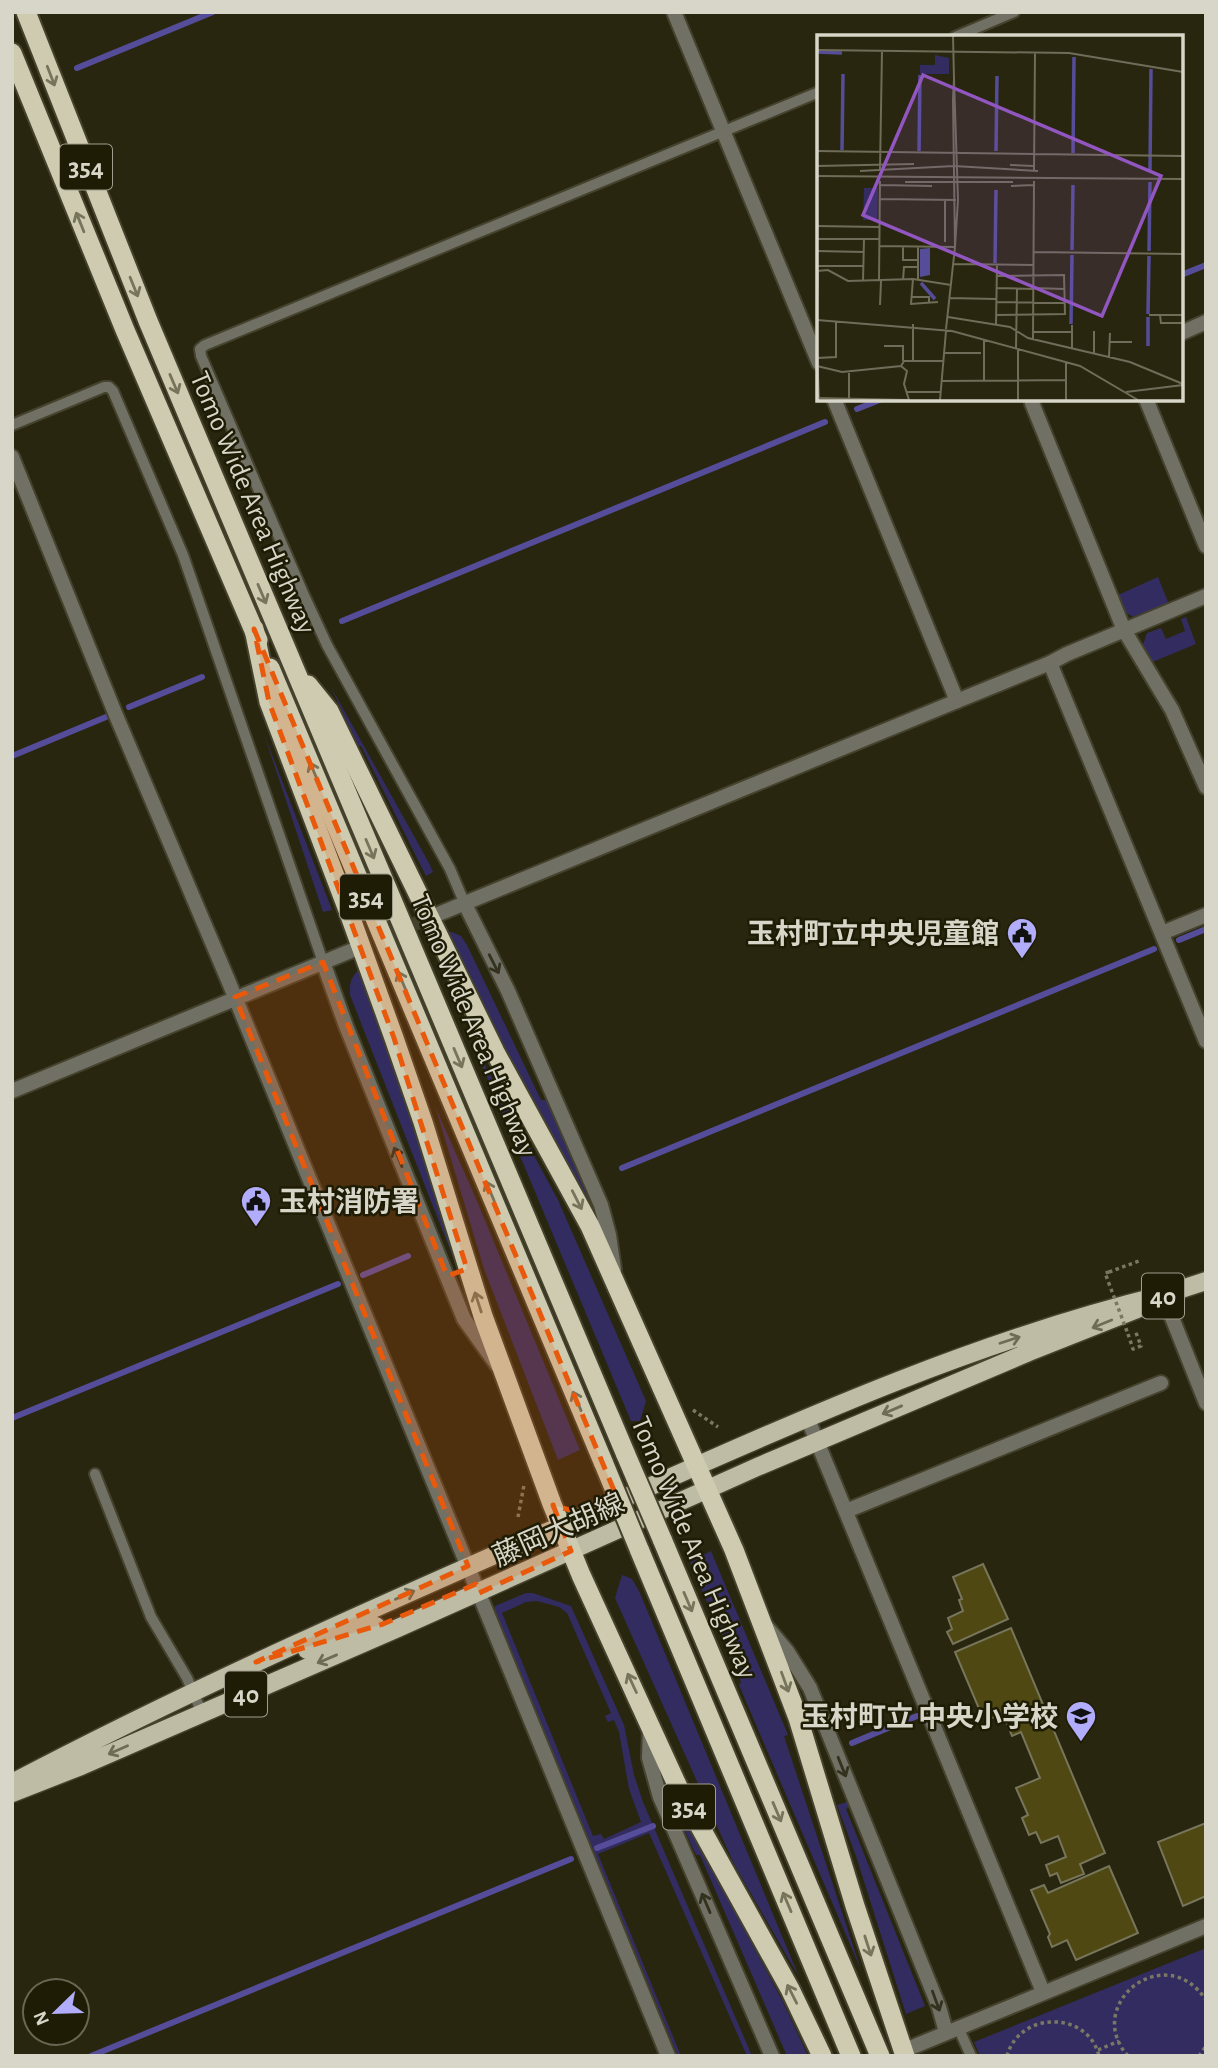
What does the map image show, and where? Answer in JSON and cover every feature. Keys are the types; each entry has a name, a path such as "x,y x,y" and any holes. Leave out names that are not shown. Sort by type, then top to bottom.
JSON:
{"highway":[{"name":"Tomo Wide Area Highway","path":"26,12 143,309 880,2056"},
{"name":"Tomo Wide Area Highway","path":"12,53 120,318 254,629 851,2056"},
{"name":"354","path":"254,629 268,702 398,1050 502,1372 552,1504 678,1787 790,1989 822,2056"},
{"name":"354","path":"292,665 329,711 495,1052 567,1181 719,1516 763,1622 798,1718 855,1906 907,2052"}],"main road":[{"name":"藤岡大胡線","path":"12,1783 194,1691 468,1566 567,1540 686,1499 701,1476 811,1428 895,1380 1069,1321 1206,1281"},
{"name":"藤岡大胡線","path":"12,1793 202,1713 477,1588 567,1540 586,1515 701,1476 811,1428 1029,1352 1135,1310 1163,1295"},
{"path":"686,1499 719,1516"},
{"path":"552,1504 586,1515"},
{"path":"256,1662 304,1651 477,1588"}],"street":[{"path":"674,12 817,358"},
{"path":"1183,332 1206,322"},
{"path":"835,401 957,701"},
{"path":"1033,401 1124,630 1172,710 1206,787"},
{"path":"1147,401 1206,546"},
{"path":"12,457 668,2056"},
{"path":"436,915 1051,663 1066,654 1206,596"},
{"path":"1051,663 1206,1041"},
{"path":"464,902 508,992 601,1205 609,1235 616,1284"},
{"path":"1162,933 1206,915"},
{"path":"12,1091 353,950"},
{"path":"323,962 464,1319 502,1372"},
{"path":"1163,1295 1206,1404"},
{"path":"846,1511 1161,1383"},
{"path":"811,1428 1043,1992"},
{"path":"763,1622 787,1651 810,1688 939,2007 952,2030"},
{"path":"650,1723 649,1758 660,1797 772,2056"},
{"path":"907,2052 952,2030 1206,1926"}],"lane":[{"path":"960,35 1014,12"},
{"path":"464,902 450,869 348,684 303,593 200,349 817,93"},
{"path":"12,425 104,387 113,391 183,555 323,962"},
{"path":"95,1474 151,1617 194,1691 202,1713"},
{"path":"952,2030 971,2056"}],"path":[{"path":"1136,1332 1141,1346 1133,1349 1105,1273 1139,1261"},
{"path":"1128,2056 1116,2035 1115,2019 1119,2003 1128,1990 1140,1980 1156,1975 1172,1975 1186,1980 1199,1990 1206,2000"},
{"path":"1007,2056 1018,2036 1030,2026 1045,2021 1062,2021 1077,2026 1089,2036 1099,2056"},
{"path":"1098,2050 1119,2041"},
{"path":"1199,2056 1206,2046"}],"highlighted area":[{"path":"254,629 618,1500 586,1515 553,1505 571,1551 479,1593 476,1584 383,1624 256,1662 468,1566 235,997 323,962 447,1276 467,1269 394,1038 269,702"}],"shaded area":[{"path":"1158,577 1170,607 1140,620 1126,613 1118,595"},
{"path":"1186,617 1196,644 1150,663 1141,650 1147,633 1161,628 1166,639 1185,631 1181,619"},
{"path":"331,687 429,863 433,872 426,876 361,746 358,746"},
{"path":"264,734 332,910 323,912"},
{"path":"452,932 461,936 467,945 541,1100 547,1100 590,1201 588,1203 509,1064 444,933"},
{"path":"360,968 471,1303 350,995 351,980"},
{"path":"471,1039 558,1200 646,1401 640,1421 631,1421"},
{"path":"435,1106 580,1450 558,1460 484,1269"},
{"path":"711,1551 788,1735 784,1736 861,1970 739,1685 741,1682 690,1562"},
{"path":"622,1575 632,1579 640,1593 799,1977 734,1864 615,1598"},
{"path":"526,1593 533,1593 571,1606 624,1725 634,1775 643,1802 752,2056 747,2056 649,1833 598,1854 681,2056 678,2056 495,1612 495,1606","holes":["537,1601 559,1607 567,1613 611,1713 605,1716 608,1722 614,1720 619,1732 629,1789 641,1822 604,1839 601,1834 593,1836 502,1613 526,1602"]},
{"path":"669,1796 673,1796 783,2002 808,2056 787,2056 700,1855 696,1855"},
{"path":"847,1802 849,1807 846,1809 925,2006 906,2014 837,1805"},
{"path":"1206,1948 1206,2056 980,2056 974,2042"}],"building":[{"path":"983,1564 1008,1619 953,1644 947,1632 952,1629 948,1618 963,1611 959,1600 962,1599 953,1577"},
{"path":"1011,1628 1105,1853 1080,1864 1084,1874 1061,1883 1057,1873 1050,1876 1046,1865 1066,1857 1058,1836 1041,1843 1036,1832 1029,1835 1022,1818 1028,1815 1016,1788 1040,1778 1021,1732 1012,1736 1003,1714 989,1719 985,1709 980,1711 955,1652"},
{"path":"1206,1823 1206,1896 1183,1906 1158,1842"},
{"path":"1109,1866 1138,1933 1076,1960 1067,1940 1052,1947 1048,1937 1050,1934 1031,1890 1044,1885 1048,1893"}],"waterway":[{"path":"77,68 213,12"},
{"path":"1183,274 1206,265"},
{"path":"857,409 877,401"},
{"path":"342,621 825,422"},
{"path":"129,707 202,677"},
{"path":"12,756 106,717"},
{"path":"1179,940 1206,929"},
{"path":"622,1168 1154,949"},
{"path":"363,1275 408,1256"},
{"path":"12,1418 338,1284"},
{"path":"852,1743 917,1716"},
{"path":"597,1848 653,1826"},
{"path":"91,2056 571,1859"}],"tunnel":[{"path":"354,949 436,915"}],"place":[{"name":"玉村町立中央児童館","path":"1022,960"},
{"name":"玉村消防署","path":"256,1228"},
{"name":"玉村町立 中央小学校","path":"1081,1743"}]}
